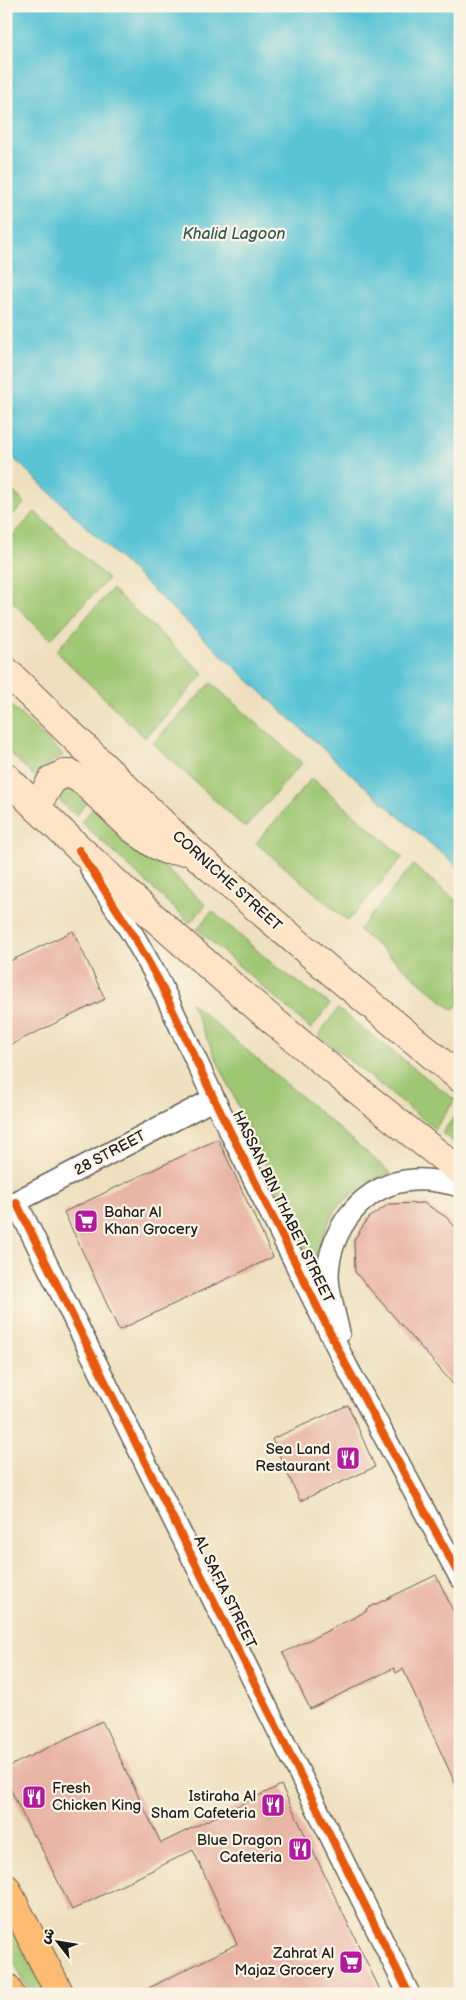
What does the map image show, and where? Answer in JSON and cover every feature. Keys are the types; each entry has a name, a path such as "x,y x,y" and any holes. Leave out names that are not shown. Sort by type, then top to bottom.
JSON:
{"main road":[{"name":"CORNICHE STREET","path":"6,671 191,851 328,969 460,1078"},
{"path":"36,807 52,780 64,774 71,774 83,781 132,828 154,844 166,850 191,851"},
{"path":"6,777 79,850 278,1026 460,1171"},
{"path":"6,1888 60,1994"},
{"path":"6,1987 10,1994"}],"street":[{"name":"HASSAN BIN THABET STREET","path":"79,850 133,935 159,981 214,1098 347,1368 460,1577"},
{"name":"28 STREET","path":"11,1205 214,1098"},
{"name":"HASSAN BIN THABET STREET","path":"347,1368 333,1310 328,1277 334,1245 340,1230 355,1208 365,1199 400,1182 431,1180 460,1186"},
{"name":"AL SAFIA STREET","path":"11,1205 409,1994"}],"green space":[{"path":"6,485 25,503 6,522"},
{"path":"35,512 108,579 50,640 6,595 6,543"},
{"path":"112,589 204,674 145,738 56,651"},
{"path":"211,683 302,763 245,828 153,743"},
{"path":"6,701 63,755 45,766 37,779 6,749"},
{"path":"312,778 403,857 348,921 256,843"},
{"path":"66,785 91,798 76,816 60,801 60,792"},
{"path":"96,805 206,905 190,923 81,822"},
{"path":"413,865 460,904 460,1002 453,1010 359,930"},
{"path":"212,911 276,967 330,1004 311,1029 197,929"},
{"path":"190,1002 391,1173 365,1184 337,1207 326,1228 313,1267"},
{"path":"338,1009 455,1100 435,1129 318,1035"},
{"path":"460,1109 460,1147 442,1133"},
{"path":"6,1913 46,1994 30,1994 6,1946"}],"water":[{"name":"Khalid Lagoon","path":"6,6 460,6 460,869 401,819 286,715 6,451"}],"building":[{"path":"73,931 105,999 6,1047 6,963"},
{"path":"218,1139 273,1257 119,1330 64,1212"},
{"path":"424,1203 446,1217 460,1232 460,1392 355,1272 354,1240 368,1218 389,1204"},
{"path":"348,1405 375,1467 300,1501 272,1439"},
{"path":"436,1575 460,1625 460,1794 403,1669 396,1673 394,1668 310,1709 283,1653 367,1611 366,1609"},
{"path":"102,1721 161,1843 281,1785 382,1994 137,1994 237,1944 193,1850 72,1910 6,1780 6,1768"}],"cycle path":[{"path":"79,850 133,935 159,981 214,1099 347,1367 460,1577"},
{"path":"16,1202 409,1994"}],"place":[{"name":"Bahar Al Khan Grocery","path":"86,1221"},
{"name":"Sea Land Restaurant","path":"348,1458"},
{"name":"Fresh Chicken King","path":"34,1797"},
{"name":"Istiraha Al Sham Cafeteria","path":"273,1805"},
{"name":"Blue Dragon Cafeteria","path":"300,1849"},
{"name":"Zahrat Al Majaz Grocery","path":"351,1962"}]}
